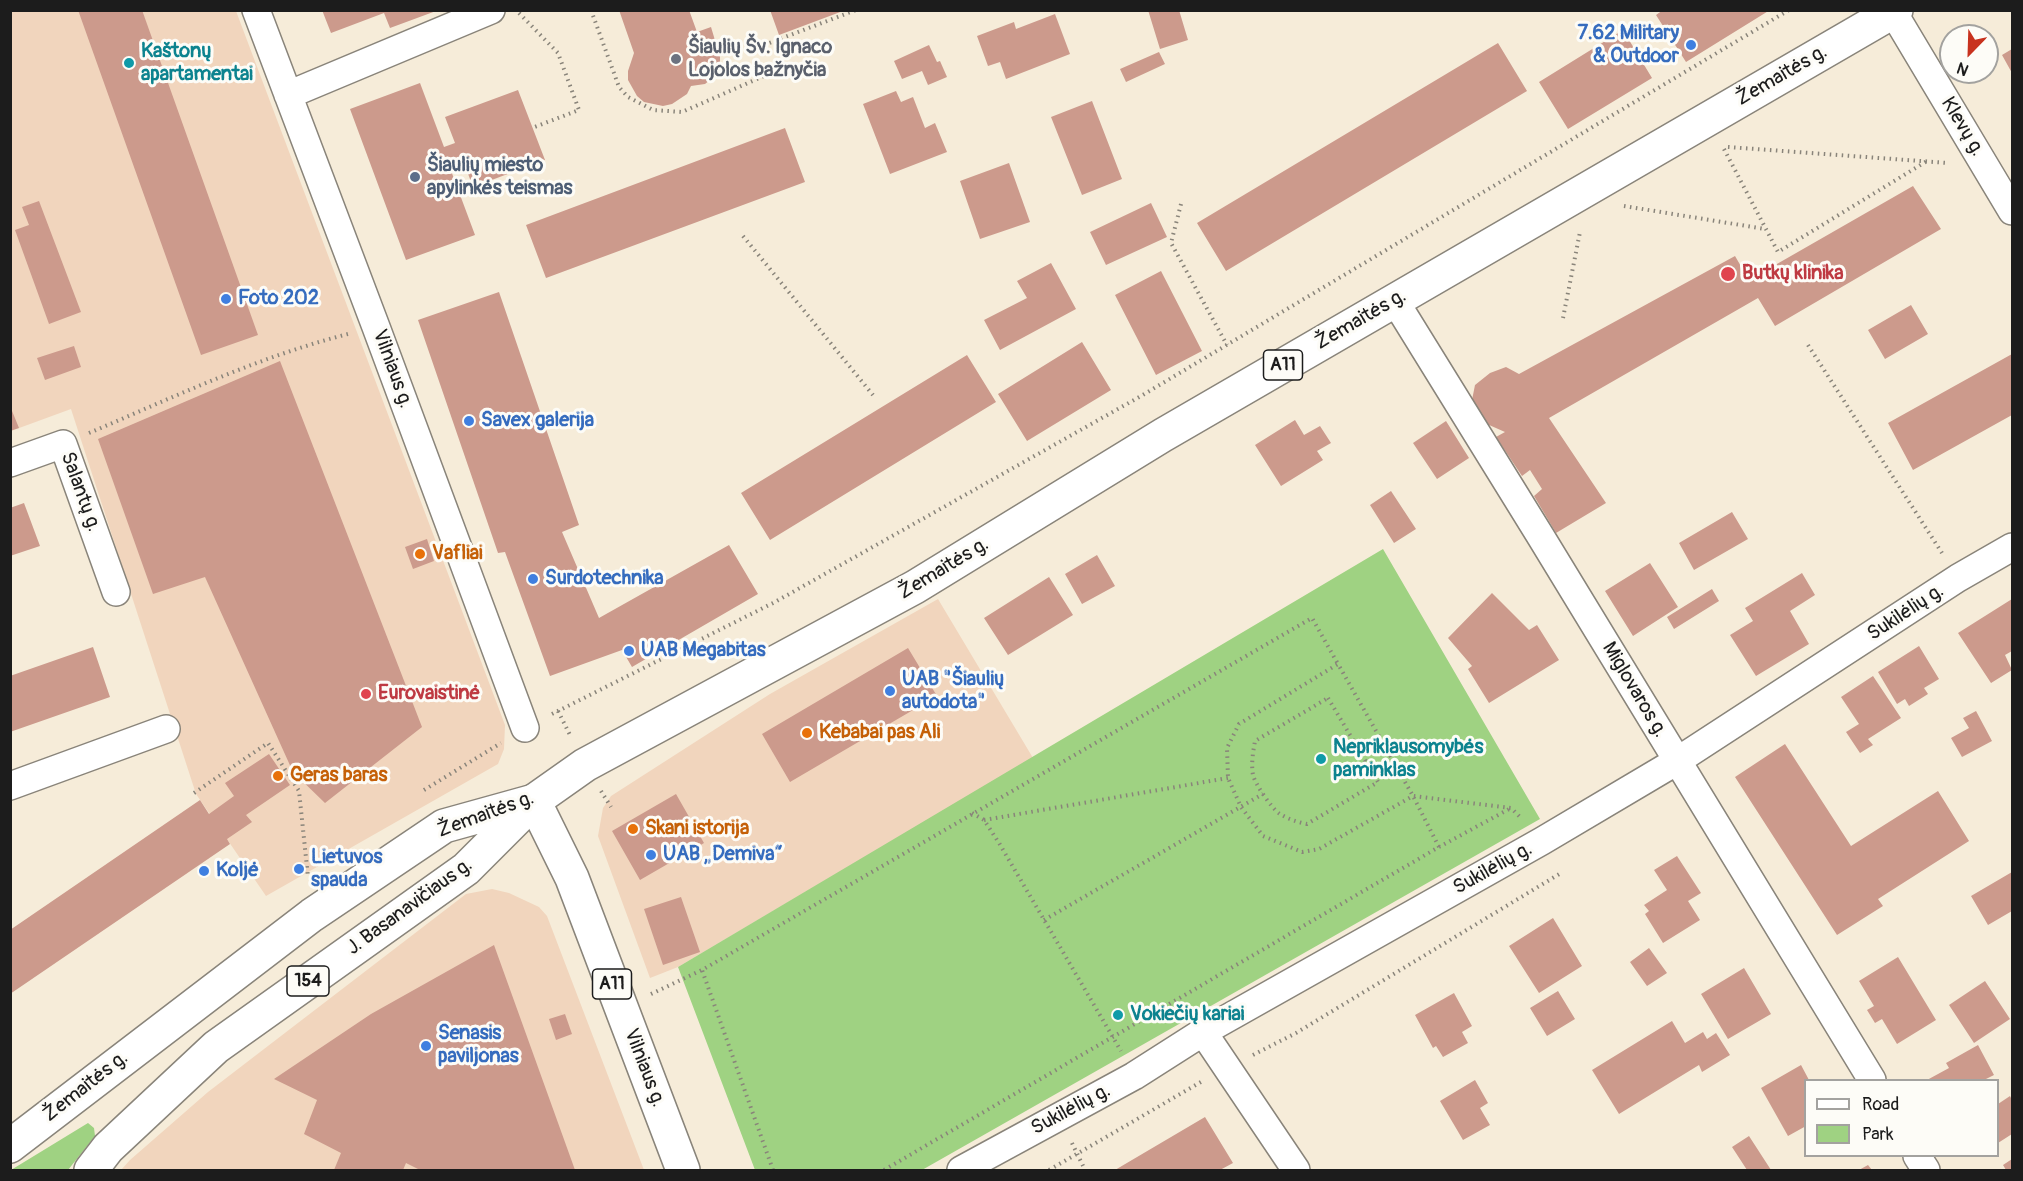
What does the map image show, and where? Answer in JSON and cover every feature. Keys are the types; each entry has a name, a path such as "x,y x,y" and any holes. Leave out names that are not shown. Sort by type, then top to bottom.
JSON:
{"main road":[{"name":"Žemaitės g.","path":"10,1146 312,915 444,826 534,801 585,765 915,587 1163,435 1894,11"},
{"name":"J. Basanavičiaus g.","path":"91,1170 108,1148 216,1047 466,869 534,801"},
{"name":"Vilniaus g.","path":"534,801 572,878 683,1170"}],"street":[{"name":"Vilniaus g.","path":"256,10 525,728"},
{"path":"288,95 491,10"},
{"name":"Klevų g.","path":"1894,11 2013,211"},
{"name":"Miglovaros g.","path":"1395,301 1871,1079"},
{"name":"Salantų g.","path":"10,463 63,444 116,592"},
{"name":"Sukilėlių g.","path":"961,1170 1134,1076 1203,1032 1542,841 1677,761 1958,578 2013,547"},
{"path":"10,786 166,729"},
{"path":"1203,1032 1296,1170"},
{"path":"1918,1157 1926,1170"}],"path":[{"path":"517,10 558,53 579,110 532,128"},
{"path":"591,10 619,87 628,97 653,110 682,112 773,72"},
{"path":"764,45 856,10"},
{"path":"558,711 775,602 1130,402 1789,10"},
{"path":"1927,161 1778,252 1726,148 1927,161 1985,165"},
{"path":"1181,204 1172,243 1227,345"},
{"path":"1624,206 1766,229"},
{"path":"1563,318 1580,231"},
{"path":"743,236 873,394"},
{"path":"63,444 231,373 302,346 376,327"},
{"path":"1808,345 1958,578"},
{"path":"672,983 702,970 1311,618 1413,796 1439,847"},
{"path":"884,1170 1113,1035 1511,808 1413,796 1319,849 1302,852 1263,836 1241,807 1228,778 1227,748 1239,724 1338,664"},
{"path":"1329,698 1378,782 1307,824 1278,813 1263,794 1253,776 1252,753 1255,741 1329,698"},
{"path":"424,790 525,728"},
{"path":"194,793 268,743 299,791 312,915"},
{"path":"984,820 1228,778"},
{"path":"1044,920 1263,794"},
{"path":"972,813 984,820 1113,1035"},
{"path":"1049,1170 1226,1068 1296,1033 1561,873"},
{"path":"702,970 773,1170"}],"shaded area":[{"path":"11,11 236,11 505,725 504,749 498,764 266,896 196,794 71,409 11,431"},
{"path":"938,599 1033,758 678,967 650,978 598,836 603,808 611,796 770,694"},
{"path":"492,889 509,893 539,907 547,916 644,1170 121,1170 208,1092 466,894"}],"green space":[{"path":"1383,549 1540,819 922,1170 755,1170 678,967"},
{"path":"88,1123 94,1128 95,1136 68,1170 11,1170"}],"building":[{"path":"78,10 142,10 258,335 201,355"},
{"path":"322,10 436,11 390,28 384,13 331,33"},
{"name":"Šiaulių Šv. Ignaco Lojolos bažnyčia","path":"619,10 689,10 697,32 711,27 720,57 715,76 705,84 691,86 687,94 672,104 663,106 644,102 637,96 628,80 628,71 634,53"},
{"path":"770,10 843,10 843,11 779,35"},
{"path":"1148,10 1179,10 1188,40 1160,49"},
{"path":"1663,10 1770,10 1686,62 1656,15"},
{"path":"1055,14 1070,54 1006,79 1000,62 988,66 977,36 1014,22 1016,29"},
{"path":"1623,30 1652,78 1568,129 1539,82"},
{"path":"1498,43 1527,91 1226,271 1197,223"},
{"path":"929,45 947,77 928,85 922,71 902,79 894,61"},
{"path":"2012,49 2012,73 2002,55"},
{"path":"1159,52 1165,64 1126,82 1120,69"},
{"name":"Šiaulių miesto apylinkės teismas","path":"420,83 444,147 455,143 445,117 518,90 545,160 473,187 464,163 450,168 475,235 406,260 350,109"},
{"path":"896,91 901,102 913,97 925,128 935,123 947,152 890,174 863,104"},
{"path":"1092,101 1122,179 1082,195 1051,117"},
{"path":"785,128 805,182 546,278 526,225"},
{"path":"1009,163 1030,222 980,239 960,181"},
{"path":"1913,186 1941,229 1775,326 1758,298 1549,418 1606,503 1556,533 1534,496 1542,489 1530,470 1522,476 1496,437 1505,432 1480,421 1472,400 1475,385 1490,373 1506,367 1519,374 1735,256 1749,280"},
{"path":"39,201 81,312 49,324 15,230 29,225 22,207"},
{"path":"1151,203 1167,237 1106,265 1090,232"},
{"path":"1051,263 1076,309 1000,350 984,320 1027,298 1017,281"},
{"path":"1161,271 1202,351 1156,375 1115,295"},
{"path":"499,292 579,525 562,532 599,618 729,545 758,594 632,667 622,650 550,676 505,552 498,553 418,320"},
{"path":"1911,305 1928,334 1885,359 1868,330"},
{"path":"1082,342 1111,390 1027,441 998,394"},
{"path":"74,346 81,367 45,380 37,358"},
{"path":"2012,354 2012,415 1913,470 1888,423"},
{"path":"967,355 996,402 770,540 741,493"},
{"path":"280,361 422,727 325,803 293,772 205,577 153,594 98,439"},
{"path":"10,406 19,428 10,431"},
{"path":"1295,420 1304,435 1320,426 1331,443 1317,451 1323,460 1281,486 1255,445"},
{"path":"1446,421 1469,458 1437,479 1413,443"},
{"path":"1391,491 1416,529 1394,543 1370,505"},
{"path":"24,503 40,546 10,556 10,508"},
{"path":"1732,512 1748,539 1694,570 1679,543"},
{"name":"Vafliai","path":"427,539 434,561 413,569 405,547"},
{"path":"1097,555 1115,586 1082,604 1065,574"},
{"path":"1650,563 1678,607 1633,636 1605,591"},
{"path":"1802,573 1815,595 1790,611 1809,644 1756,676 1730,635 1753,621 1745,608"},
{"path":"1049,577 1073,615 1008,655 984,618"},
{"path":"1712,589 1719,601 1674,629 1667,617"},
{"path":"1492,593 1529,630 1537,625 1559,660 1489,703 1468,669 1472,666 1448,638"},
{"path":"2012,599 2012,651 2005,655 2012,670 1991,683 1958,633"},
{"path":"1919,646 1939,679 1924,688 1928,694 1909,706 1905,699 1897,704 1878,672"},
{"path":"93,647 110,697 10,732 10,676"},
{"path":"908,648 937,696 790,782 762,734"},
{"path":"1873,676 1901,718 1868,739 1873,745 1860,753 1846,732 1859,724 1841,697"},
{"path":"1976,711 1992,741 1962,757 1951,738 1969,728 1963,718"},
{"path":"1785,744 1851,846 1938,791 1969,841 1878,899 1883,906 1837,935 1735,777"},
{"path":"269,754 290,785 246,815 252,822 227,839 230,844 10,994 10,930 200,800 209,814 234,796 225,783"},
{"path":"676,794 704,843 640,880 612,831"},
{"path":"1677,856 1701,893 1688,901 1700,920 1663,943 1645,914 1649,911 1644,905 1667,890 1654,870"},
{"path":"2012,872 2012,911 1988,925 1971,896"},
{"path":"681,897 700,952 663,965 644,909"},
{"path":"1553,918 1582,966 1539,993 1509,946"},
{"name":"Senasis paviljonas","path":"494,945 575,1170 420,1170 406,1163 403,1170 334,1170 341,1153 304,1134 317,1100 274,1079 371,1014"},
{"path":"1649,948 1667,973 1647,986 1630,962"},
{"path":"1898,957 1936,1020 1897,1044 1882,1019 1875,1023 1867,1010 1874,1006 1859,981"},
{"path":"1744,968 1771,1014 1728,1039 1701,994"},
{"path":"1985,981 2010,1019 1974,1043 1949,1005"},
{"path":"1558,991 1575,1019 1547,1036 1530,1008"},
{"path":"1454,993 1472,1026 1462,1032 1468,1043 1443,1057 1436,1046 1433,1048 1415,1015"},
{"path":"565,1014 572,1034 556,1040 549,1019"},
{"path":"1672,1021 1685,1043 1703,1032 1707,1039 1716,1033 1730,1055 1702,1072 1699,1065 1619,1114 1592,1070"},
{"path":"1978,1045 1994,1075 1986,1079 1929,1079 1949,1068 1946,1063"},
{"path":"1801,1065 1808,1079 1804,1079 1804,1127 1788,1136 1761,1088"},
{"path":"1475,1080 1488,1103 1480,1108 1490,1125 1463,1140 1440,1101"},
{"path":"2010,1096 2012,1100 2012,1134 1999,1142 1999,1103"},
{"path":"1205,1117 1233,1163 1220,1170 1115,1170"},
{"path":"1749,1136 1771,1170 1747,1170 1732,1147"},
{"path":"2012,1159 2012,1170 2006,1170 2003,1165"},
{"path":"1868,1165 1872,1170 1859,1170"}],"place":[{"name":"7.62 Military & Outdoor","path":"1691,45"},
{"name":"Šiaulių Šv. Ignaco Lojolos bažnyčia","path":"676,59"},
{"name":"Kaštonų apartamentai","path":"129,63"},
{"name":"Šiaulių miesto apylinkės teismas","path":"415,177"},
{"name":"Butkų klinika","path":"1728,274"},
{"name":"Foto 202","path":"226,299"},
{"name":"Savex galerija","path":"469,421"},
{"name":"Vafliai","path":"420,554"},
{"name":"Surdotechnika","path":"533,579"},
{"name":"UAB Megabitas","path":"629,651"},
{"name":"UAB \"Šiaulių autodota\"","path":"890,691"},
{"name":"Eurovaistinė","path":"366,694"},
{"name":"Kebabai pas Ali","path":"807,733"},
{"name":"Nepriklausomybės paminklas","path":"1321,759"},
{"name":"Geras baras","path":"278,776"},
{"name":"Skani istorija","path":"633,829"},
{"name":"UAB „Demiva“","path":"651,855"},
{"name":"Lietuvos spauda","path":"299,869"},
{"name":"Koljė","path":"204,871"},
{"name":"Vokiečių kariai","path":"1118,1015"},
{"name":"Senasis paviljonas","path":"426,1046"}]}
